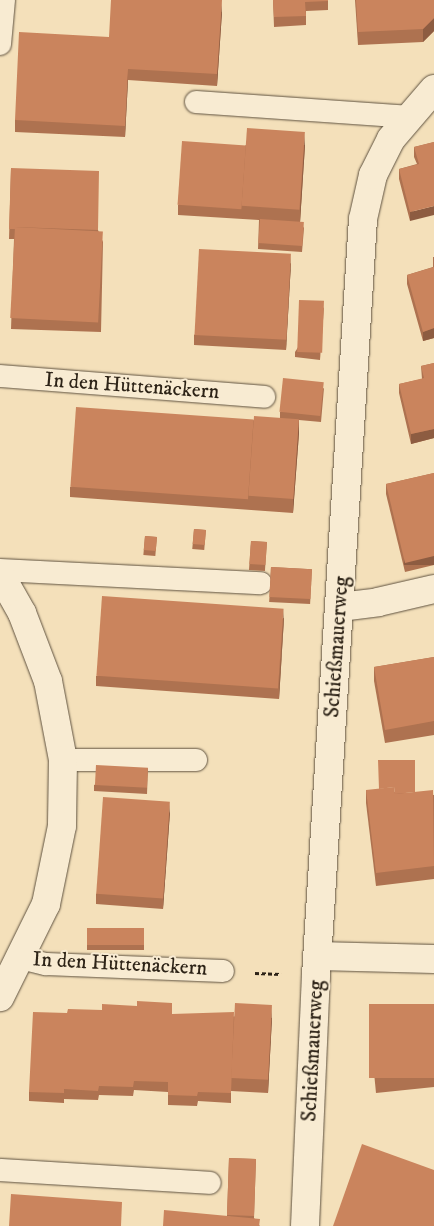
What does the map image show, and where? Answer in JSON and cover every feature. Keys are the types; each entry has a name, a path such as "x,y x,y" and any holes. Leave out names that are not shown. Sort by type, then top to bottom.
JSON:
{"street":[{"name":"Schießmauerweg","path":"305,1226 317,966 363,219 373,175 391,139 434,89"},
{"name":"In den Hüttenäckern","path":"0,574 22,613 48,680 62,760 62,826 46,904 9,954 0,997"},
{"path":"340,607 378,602 434,589"},
{"path":"317,966 434,959"}],"lane":[{"path":"0,44 4,0"},
{"path":"196,102 410,117"},
{"name":"In den Hüttenäckern","path":"0,376 264,396"},
{"path":"0,570 262,583"},
{"path":"62,760 196,760"},
{"name":"In den Hüttenäckern","path":"9,954 46,964 223,971"},
{"path":"0,1170 210,1183"}],"path":[{"path":"223,971 317,966"}],"building":[{"path":"111,0 222,0 217,74 128,69 125,126 15,120 19,32 109,37"},
{"path":"273,0 328,1 305,2 306,16 274,17"},
{"path":"356,0 434,0 434,18 423,29 358,32"},
{"path":"247,128 305,132 299,210 242,206"},
{"path":"182,141 246,145 241,209 178,205"},
{"path":"434,142 434,206 410,212 399,169 419,164 414,147"},
{"path":"11,168 99,171 98,230 15,227 15,229 9,229"},
{"path":"260,219 304,222 302,246 258,243"},
{"path":"15,227 103,232 98,322 10,318"},
{"path":"199,249 291,254 286,340 194,335"},
{"path":"434,267 434,328 423,332 407,275"},
{"path":"299,300 324,301 322,353 297,352"},
{"path":"434,363 434,429 411,434 399,384 424,378 421,366"},
{"path":"283,378 324,382 320,416 279,412"},
{"path":"76,407 254,419 248,499 70,487"},
{"path":"254,416 299,419 293,499 248,496"},
{"path":"434,473 434,556 405,563 386,484"},
{"path":"194,529 206,530 205,545 193,544"},
{"path":"145,536 157,537 156,551 144,550"},
{"path":"251,541 267,542 265,565 249,564"},
{"path":"271,567 312,569 310,599 269,597"},
{"path":"102,596 284,609 278,689 96,676"},
{"path":"434,657 434,721 385,730 374,667"},
{"path":"378,760 415,760 415,792 395,794 394,787 379,789"},
{"path":"96,765 148,768 147,788 95,785"},
{"path":"394,787 395,794 433,790 434,866 376,873 366,790"},
{"path":"103,797 170,802 163,898 96,894"},
{"path":"87,928 144,928 144,945 87,945"},
{"path":"137,1001 172,1003 172,1014 234,1012 231,1093 198,1092 197,1096 168,1095 168,1082 134,1081 133,1087 99,1086 98,1091 64,1089 64,1093 29,1092 33,1012 67,1013 68,1009 102,1010 102,1004 137,1006"},
{"path":"235,1003 272,1005 268,1080 231,1078"},
{"path":"369,1004 434,1004 434,1078 369,1078"},
{"path":"362,1144 434,1170 434,1226 333,1226"},
{"path":"229,1158 256,1159 254,1216 227,1215"},
{"path":"11,1194 122,1202 121,1226 9,1226"},
{"path":"164,1210 260,1219 259,1226 163,1226"}]}
